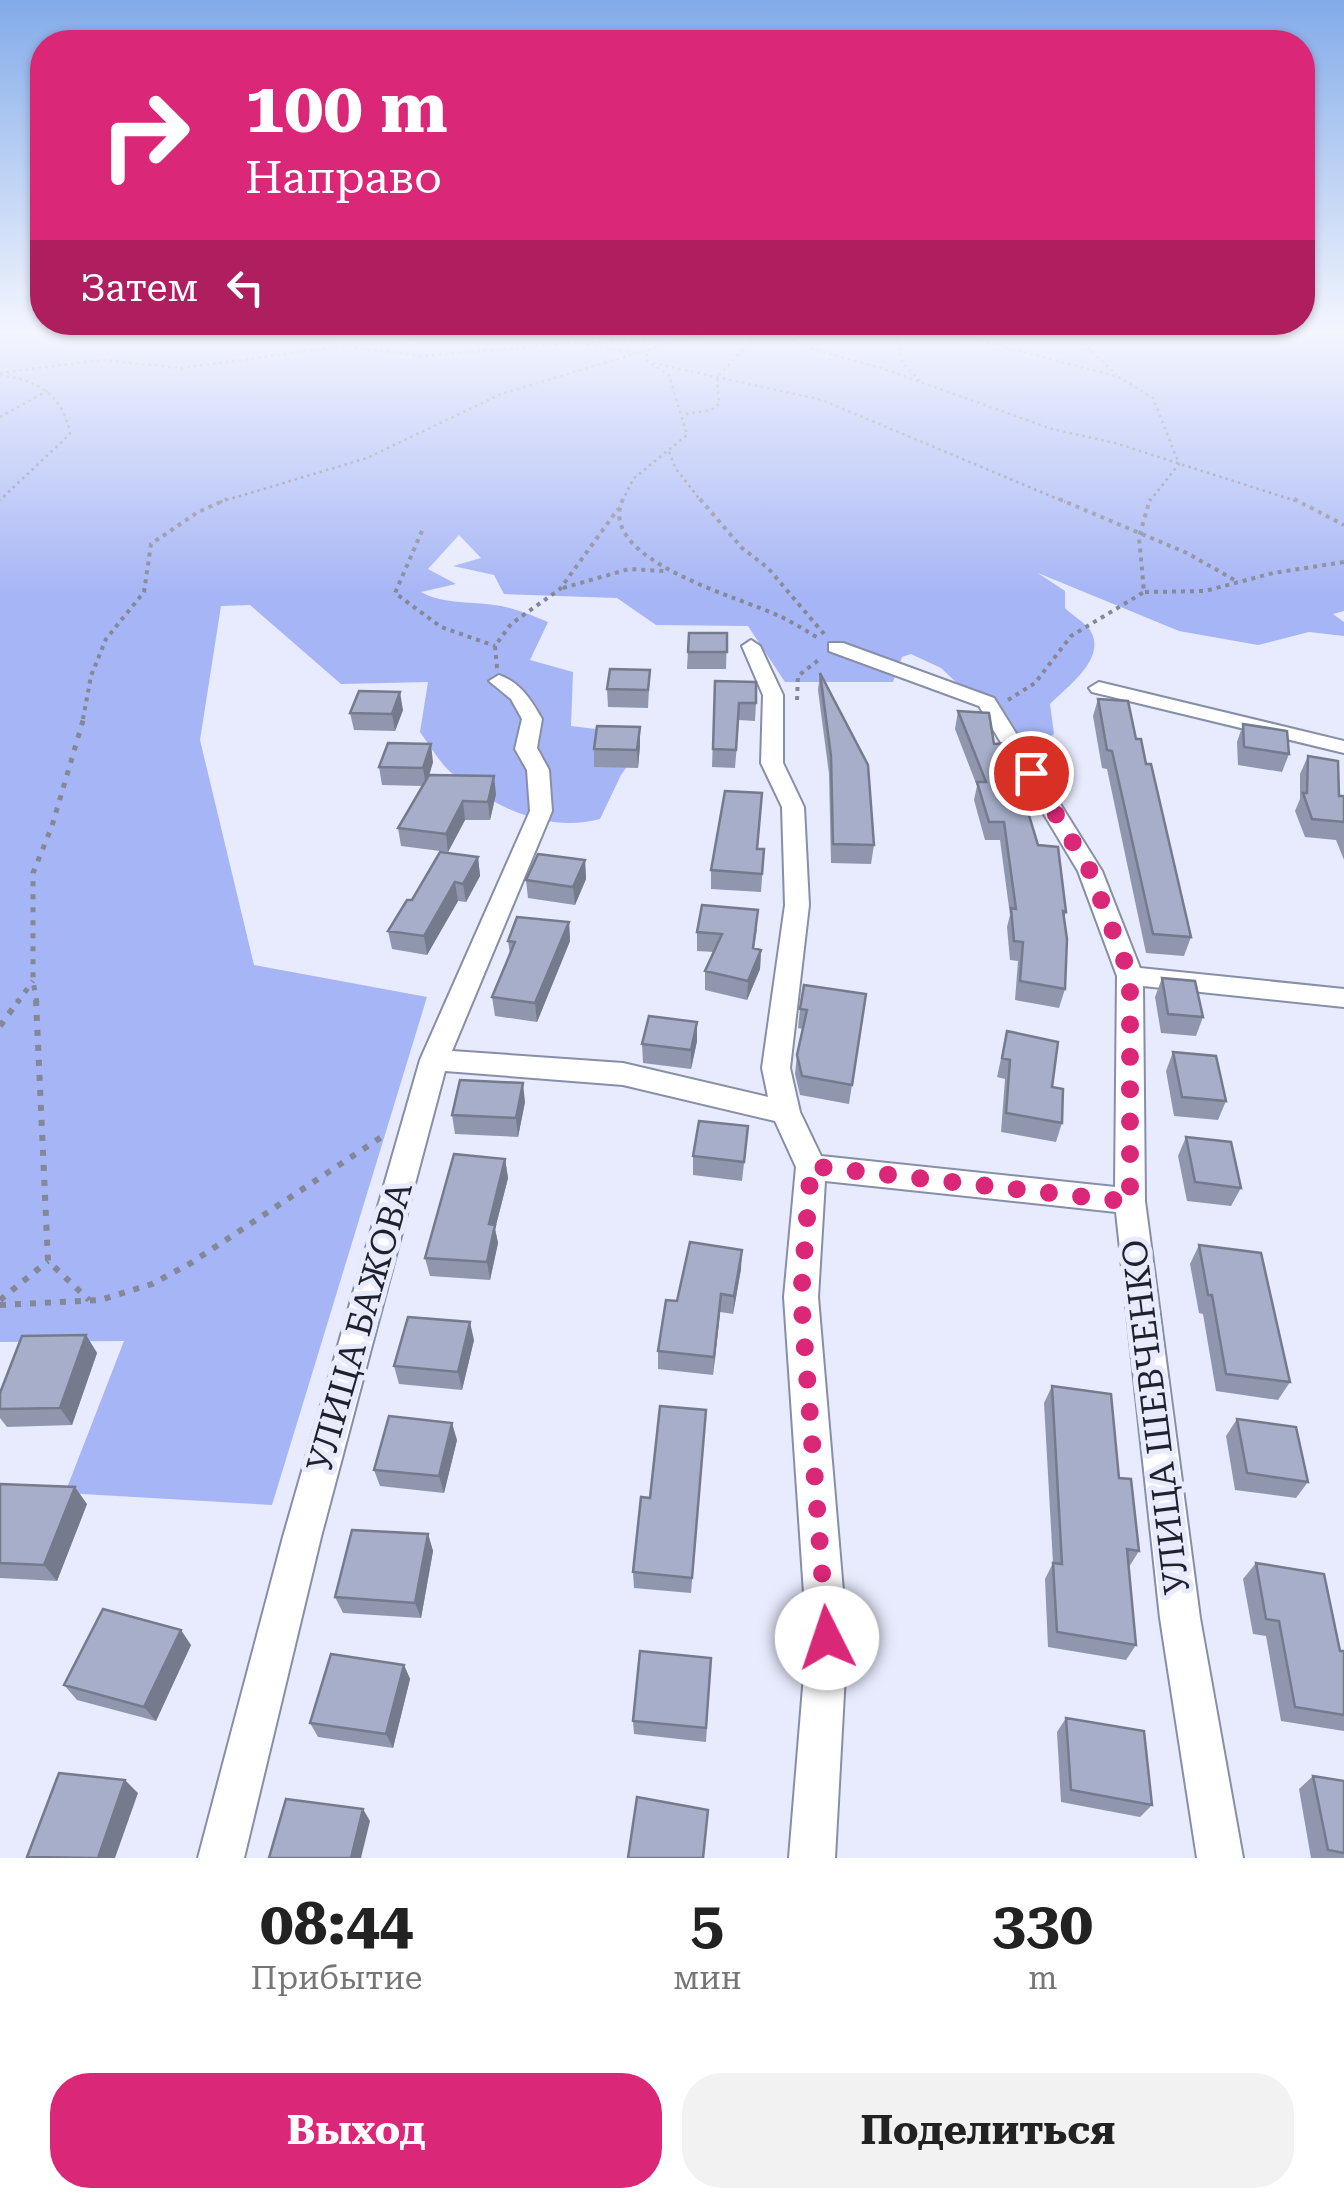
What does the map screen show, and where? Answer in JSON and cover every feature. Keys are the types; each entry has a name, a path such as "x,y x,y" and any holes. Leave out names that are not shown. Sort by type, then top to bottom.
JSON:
{"street":[{"path":"750,646 773,694 772,763 794,807 797,905 776,1068 785,1112 811,1166 801,1297 827,1638 812,1858"},
{"path":"836,647 975,697 992,708"},
{"name":"УЛИЦА БАЖОВА","path":"220,1858 302,1537 434,1060 541,811 542,787 534,757 526,749 532,718 519,696 499,681"},
{"path":"1099,688 1344,748"},
{"name":"УЛИЦА ШЕВЧЕНКО","path":"992,708 1090,871 1130,976 1130,1202 1180,1618 1220,1858"},
{"path":"1130,976 1344,998"},
{"path":"434,1060 622,1074 785,1112"},
{"path":"811,1166 1130,1202"}],"path":[{"path":"0,500 52,458 70,434 69,421"},
{"path":"89,1300 48,1262 39,1015 34,981 33,873 52,826 77,742 91,676 106,640 144,592 151,544 204,505 350,464 438,421"},
{"path":"560,589 619,508 633,479 687,435 686,421"},
{"path":"872,421 1187,552 1238,582"},
{"path":"1030,421 1293,498 1344,525"},
{"path":"1162,421 1179,464"},
{"path":"669,452 676,468 712,516 742,548 768,568 836,647"},
{"path":"1144,592 1136,531 1154,490 1179,464"},
{"path":"619,508 624,532 665,571"},
{"path":"422,531 395,593 416,615 460,637 495,646"},
{"path":"992,708 1035,683 1071,636 1144,592 1205,591 1344,562"},
{"path":"499,681 495,646 510,624 560,589 629,569 665,571 778,616 836,647"},
{"path":"773,730 793,719 798,676 836,647"},
{"path":"0,1026 34,981"},
{"path":"0,1303 89,1300 130,1292 216,1248 282,1201 365,1152 422,1102"},
{"path":"0,1303 48,1262"}],"shaded area":[{"path":"0,421 1344,421 1344,611 1333,614 1344,622 1344,636 1309,632 1258,645 1179,631 1038,573 1065,591 1065,608 1090,630 1094,651 1083,671 1050,704 1054,734 1033,747 1015,738 941,668 911,654 902,657 893,682 785,682 748,626 656,625 617,598 504,594 494,575 453,566 481,558 459,535 428,569 456,584 421,592 449,601 507,607 548,622 530,660 573,672 571,726 637,734 640,748 621,775 600,819 561,823 542,820 487,798 454,775 420,732 428,682 341,684 250,605 221,606 200,740 254,965 427,997 272,1505 65,1493 124,1341 0,1342"}],"building":[{"path":"689,633 727,633 727,652 688,652"},
{"path":"610,669 650,670 648,690 607,689"},
{"path":"820,673 868,765 874,845 833,844 831,756"},
{"path":"715,681 756,682 756,703 739,703 736,750 713,749"},
{"path":"359,691 400,692 392,714 350,713"},
{"path":"1098,699 1128,701 1136,739 1141,739 1146,764 1151,764 1191,937 1153,934"},
{"path":"958,711 989,713 994,744 1007,743 1038,845 1058,847 1066,912 1063,911 1067,939 1065,989 1020,981 1023,942 1014,941 1011,908 1016,909 1004,822 989,822 977,782 986,782"},
{"path":"1243,724 1287,731 1289,754 1244,747"},
{"path":"597,726 640,727 637,750 594,749"},
{"path":"388,743 431,744 423,768 379,767"},
{"path":"1308,756 1338,761 1344,822 1312,819 1303,793 1307,793"},
{"path":"429,775 494,776 488,802 463,801 446,834 398,828"},
{"path":"725,791 762,793 757,849 764,849 762,874 711,870"},
{"path":"440,852 478,857 463,884 455,882 424,936 388,931 407,900 412,900"},
{"path":"538,854 585,860 573,887 526,880"},
{"path":"702,905 758,910 753,948 761,950 748,981 705,971 722,934 697,932"},
{"path":"517,917 569,922 535,1003 492,997 515,942 508,941"},
{"path":"1162,978 1195,981 1203,1017 1168,1014"},
{"path":"804,985 866,994 852,1085 802,1076 797,1055 807,1010 800,1009"},
{"path":"649,1016 697,1022 691,1050 642,1044"},
{"path":"1007,1031 1058,1042 1052,1087 1063,1089 1062,1123 1006,1113 1010,1060 1002,1058"},
{"path":"1173,1052 1216,1056 1226,1101 1182,1097"},
{"path":"460,1080 523,1083 516,1118 452,1115"},
{"path":"699,1121 748,1126 744,1162 693,1156"},
{"path":"1186,1137 1231,1142 1241,1188 1195,1182"},
{"path":"454,1154 505,1159 489,1224 495,1225 487,1262 425,1258"},
{"path":"690,1242 742,1250 734,1296 721,1294 714,1357 658,1351 666,1300 677,1301"},
{"path":"1199,1245 1261,1253 1290,1382 1226,1374"},
{"path":"408,1317 470,1322 458,1372 394,1366"},
{"path":"86,1335 60,1408 0,1409 0,1393 22,1336"},
{"path":"1052,1386 1111,1394 1119,1478 1131,1479 1139,1551 1127,1549 1136,1645 1057,1632 1053,1563 1062,1564"},
{"path":"660,1406 706,1410 692,1578 633,1572 641,1497 650,1498"},
{"path":"389,1416 452,1423 439,1476 374,1470"},
{"path":"1237,1419 1296,1427 1308,1482 1247,1473"},
{"path":"0,1484 75,1487 44,1565 0,1563"},
{"path":"352,1530 428,1534 415,1603 335,1597"},
{"path":"1256,1563 1324,1574 1340,1651 1344,1651 1344,1715 1295,1707 1279,1621 1266,1619"},
{"path":"103,1609 181,1630 144,1707 64,1685"},
{"path":"640,1651 711,1658 706,1728 633,1721"},
{"path":"331,1654 404,1665 386,1734 310,1723"},
{"path":"1066,1718 1144,1731 1152,1805 1071,1790"},
{"path":"59,1773 125,1780 98,1858 27,1857"},
{"path":"1313,1776 1344,1781 1344,1853 1328,1850"},
{"path":"637,1797 708,1810 703,1858 628,1858"},
{"path":"286,1799 363,1809 351,1858 269,1858"}],"route":[{"path":"827,1638 801,1297 811,1166 1130,1202 1130,976 1090,871 1031,773"}]}
